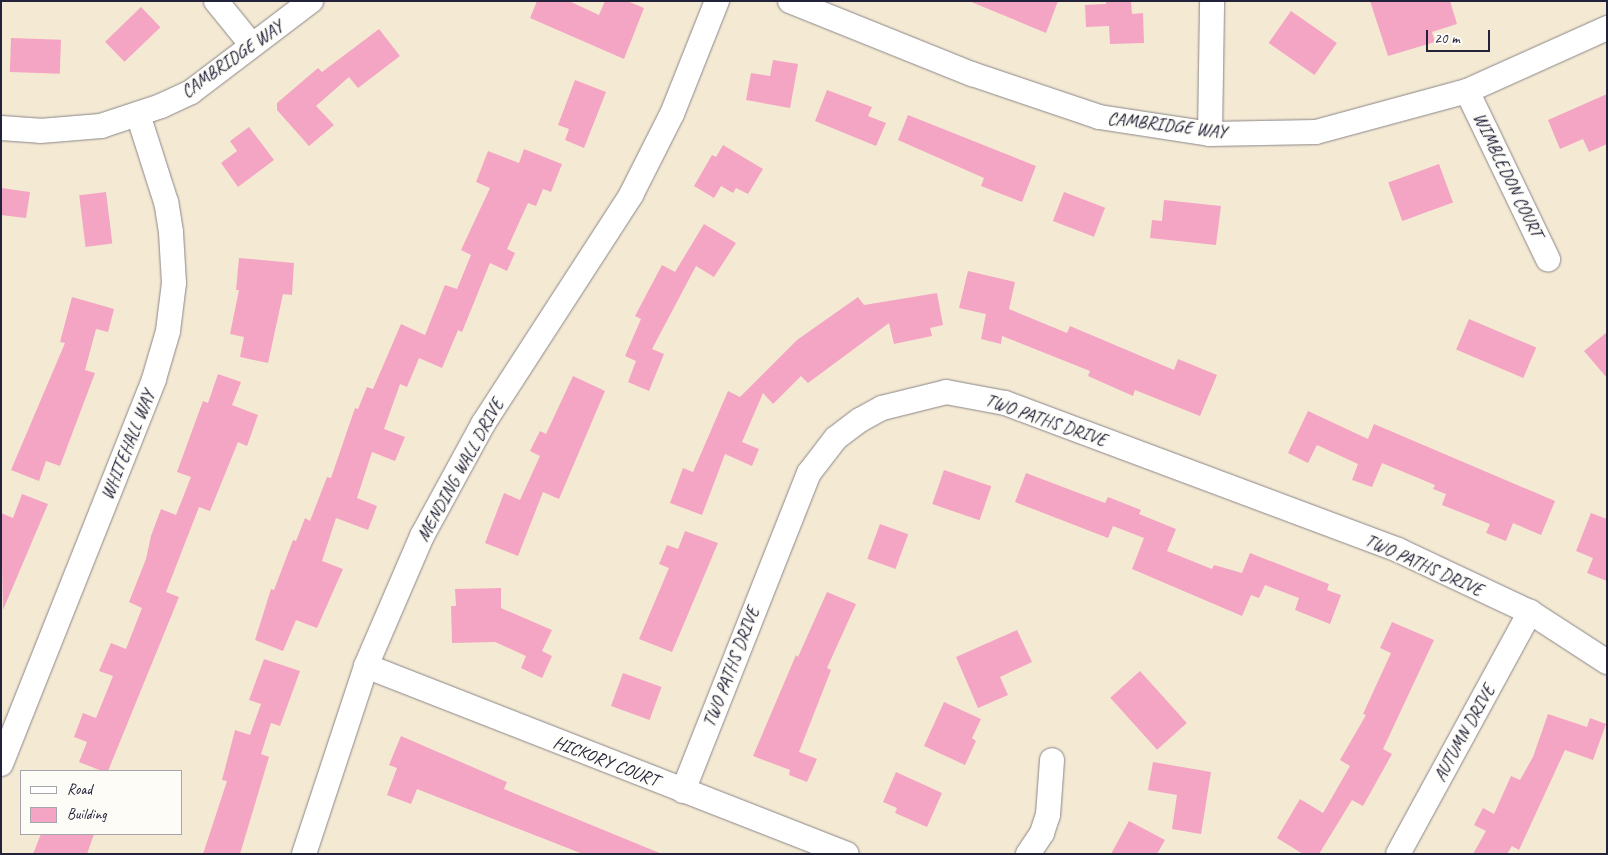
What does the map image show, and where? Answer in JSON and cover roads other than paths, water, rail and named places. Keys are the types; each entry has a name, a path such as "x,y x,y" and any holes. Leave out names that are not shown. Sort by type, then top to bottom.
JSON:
{"street":[{"path":"216,1 251,44"},
{"name":"CAMBRIDGE WAY","path":"1,128 40,131 101,126 138,114 191,92 251,44 311,1"},
{"name":"MENDING WALL DRIVE","path":"304,854 366,666 422,536 465,455 560,301 631,195 672,114 716,1"},
{"name":"CAMBRIDGE WAY","path":"790,1 972,74 1099,117 1210,134 1316,132 1467,91 1607,28"},
{"path":"1210,134 1212,1"},
{"name":"WIMBLEDON COURT","path":"1467,91 1548,259"},
{"name":"WHITEHALL WAY","path":"1,764 154,379 168,331 174,283 171,232 166,202 138,114"},
{"name":"TWO PATHS DRIVE","path":"682,790 809,472 836,438 860,420 882,408 916,397 946,392 1006,403 1398,550 1530,612 1607,662"},
{"name":"AUTUMN DRIVE","path":"1398,854 1530,612"},
{"name":"HICKORY COURT","path":"366,666 847,854"},
{"path":"1028,854 1042,833 1048,815 1052,760"}]}
